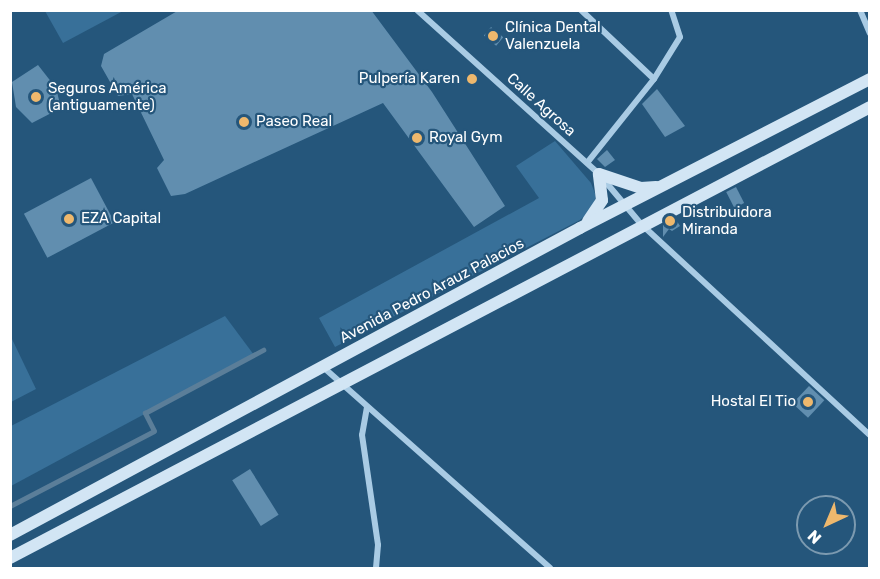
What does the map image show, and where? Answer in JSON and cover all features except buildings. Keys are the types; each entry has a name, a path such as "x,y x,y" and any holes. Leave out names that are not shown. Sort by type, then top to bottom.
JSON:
{"street":[{"name":"Calle Agrosa","path":"417,10 599,174 627,204 641,224 870,435"},
{"path":"580,10 654,79"},
{"path":"587,163 654,79 680,37 671,10"},
{"path":"860,10 870,33"},
{"name":"Avenida Pedro Arauz Palacios","path":"10,535 580,228 785,125 870,79"},
{"path":"10,558 641,224 870,107"},
{"path":"785,125 794,146"},
{"path":"580,228 599,210 602,200 599,174 641,188 660,187"},
{"path":"323,367 550,568"},
{"path":"367,407 362,435 378,544 376,568"},
{"path":"186,441 196,459"},
{"path":"46,516 54,535"}],"shaded area":[{"path":"45,11 123,11 63,43"},
{"path":"555,141 591,183 596,196 592,209 580,220 335,347 319,318 539,198 516,166"},
{"path":"225,316 254,355 11,486 11,426"},
{"path":"11,337 36,389 10,402"}],"waterway":[{"path":"10,506 154,431 145,413 263,350"}],"place":[{"name":"Clínica Dental Valenzuela","path":"493,36"},
{"name":"Pulpería Karen","path":"472,79"},
{"name":"Seguros América (antiguamente)","path":"36,97"},
{"name":"Paseo Real","path":"244,122"},
{"name":"Royal Gym","path":"417,138"},
{"name":"EZA Capital","path":"69,219"},
{"name":"Distribuidora Miranda","path":"670,221"},
{"name":"Hostal El Tio","path":"808,402"}]}
